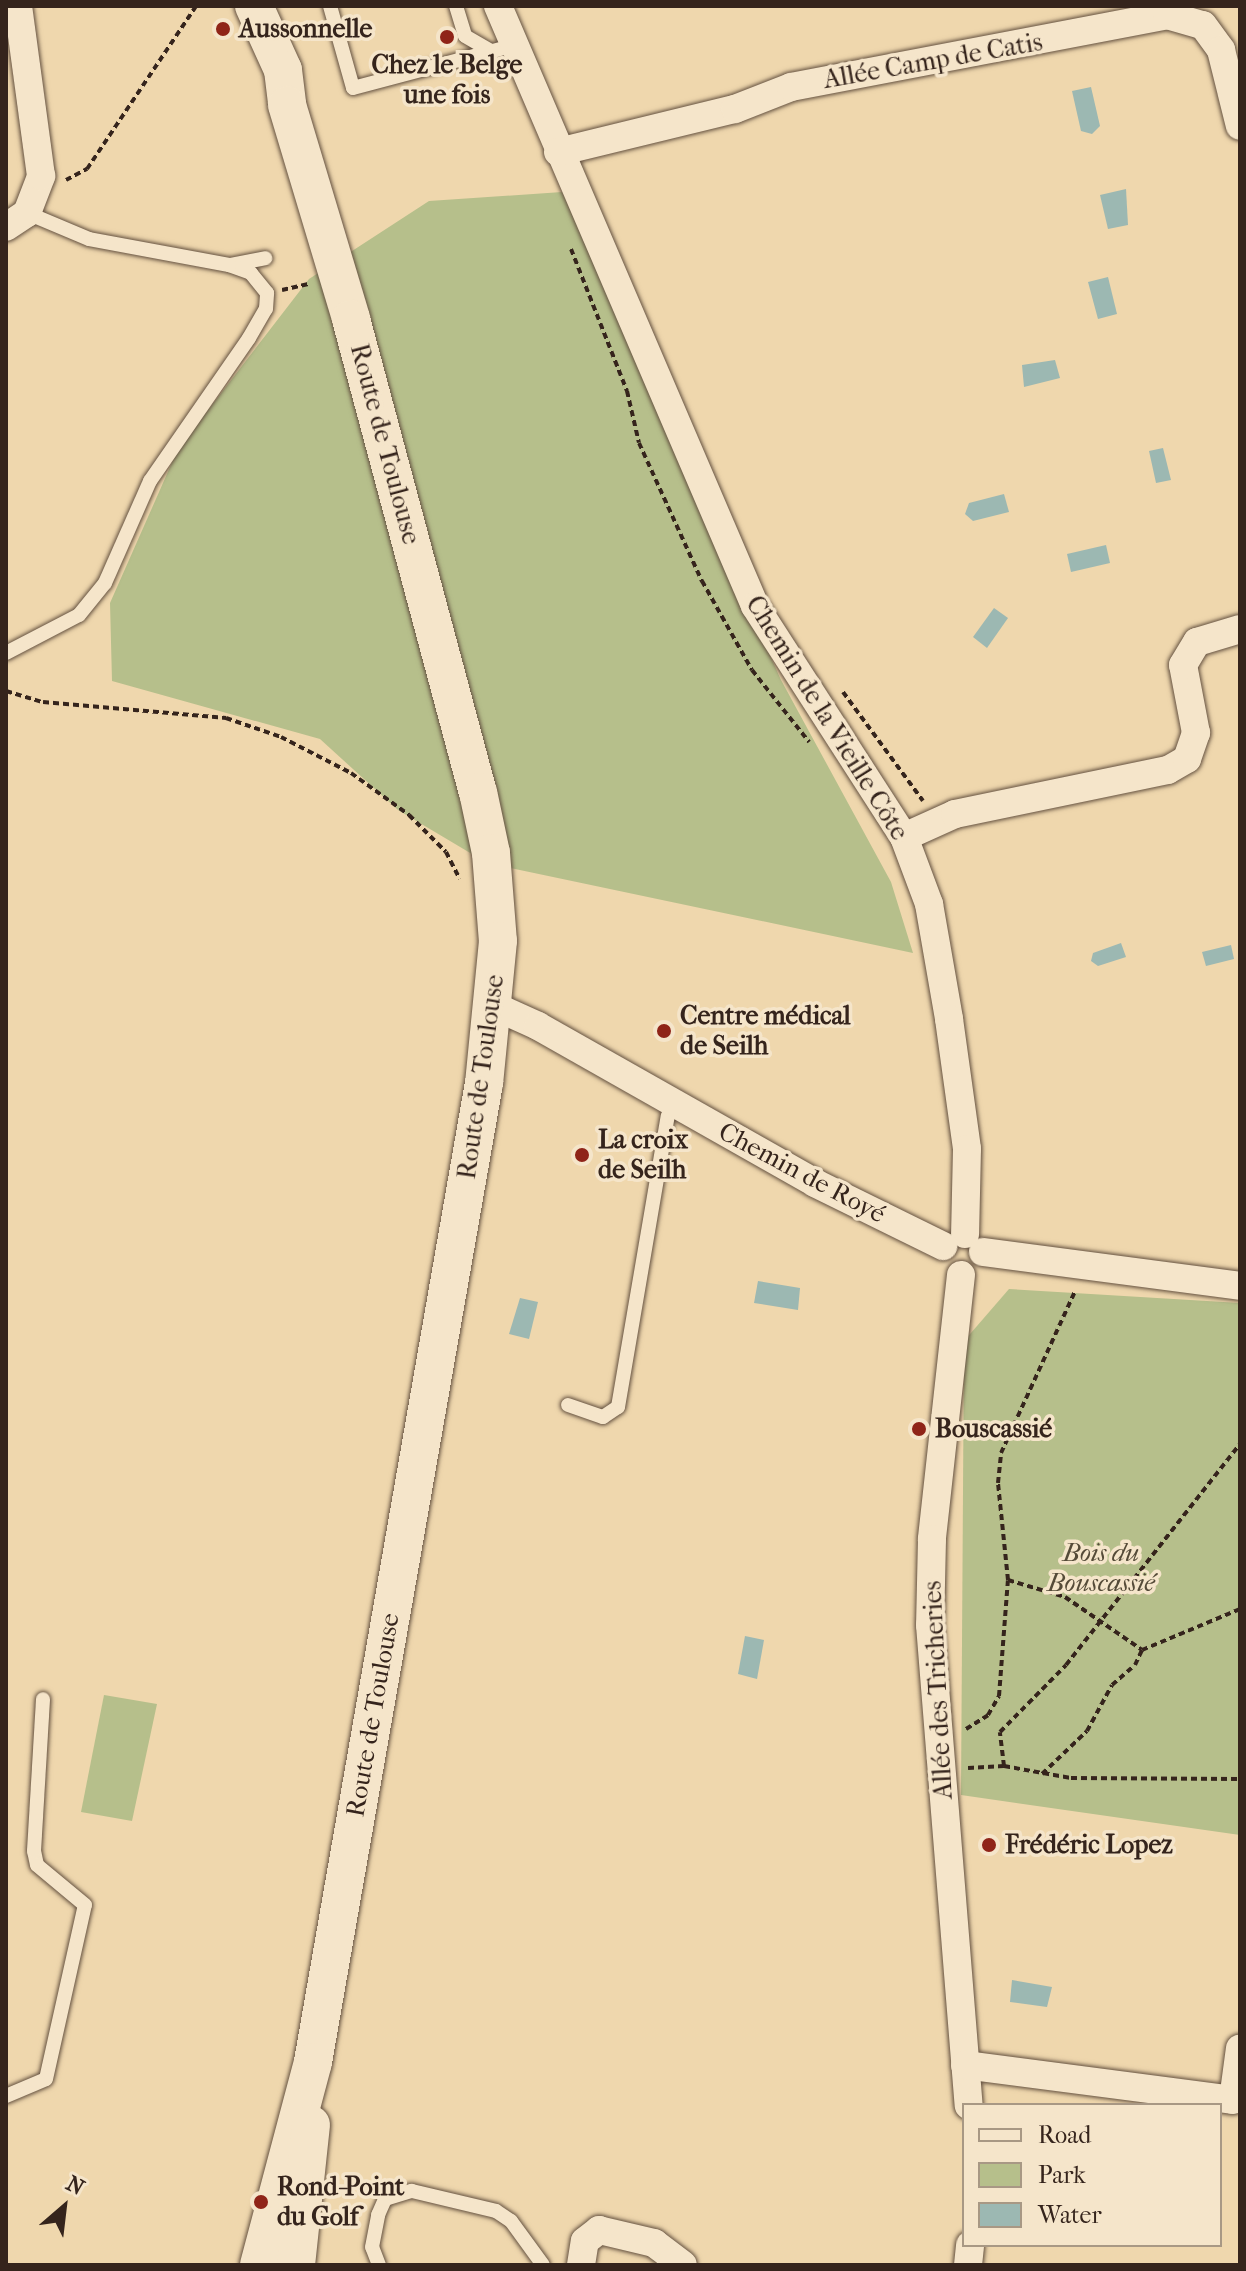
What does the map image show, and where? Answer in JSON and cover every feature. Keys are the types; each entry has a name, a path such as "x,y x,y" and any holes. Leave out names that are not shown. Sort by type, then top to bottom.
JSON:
{"main road":[{"name":"Route de Toulouse","path":"235,6 287,105"},
{"name":"Route de Toulouse","path":"254,6 283,70 287,105 339,278 485,823 498,902 494,1006 313,2062 259,2265"},
{"name":"Route de Toulouse","path":"296,2265 310,2156 313,2062"}],"street":[{"path":"18,6 41,176 23,212"},
{"name":"Chemin de la Vieille Côte","path":"498,6 502,48 558,152 755,606 904,837 929,904 949,1019 967,1149 964,1244"},
{"name":"Allée Camp de Catis","path":"558,152 735,109 791,87 1167,15 1203,25 1221,50 1240,126"},
{"path":"904,837 973,809 993,809 1168,770 1187,759 1196,733 1183,665 1188,651 1197,642 1240,629"},
{"name":"Chemin de Royé","path":"494,1006 815,1183 964,1244"},
{"path":"964,1244 1081,1265 1240,1286"},
{"name":"Allée des Tricheries","path":"964,1244 947,1268 961,1275 932,1539 930,1639 969,2103"},
{"path":"965,2065 1233,2100 1240,2048"},
{"path":"581,2265 585,2241 599,2230 654,2243 683,2265"}],"lane":[{"path":"330,6 353,88 502,48"},
{"path":"456,6 465,36 502,48"},
{"path":"6,653 79,615 105,583 150,481 249,338 266,309 267,293 251,273 229,265 89,239 23,212"},
{"path":"229,265 265,258"},
{"path":"568,1405 603,1417 618,1407 668,1116 675,1104"},
{"path":"6,2096 46,2079 85,1905 37,1865 34,1851 43,1699"},
{"path":"379,2265 372,2247 378,2215 385,2199 412,2191 496,2211 511,2221 543,2265"}],"path":[{"path":"23,212 87,169 196,6"},
{"path":"570,247 627,391 639,443 702,581 752,670 812,745"},
{"path":"267,293 339,278"},
{"path":"836,684 932,814 939,812 943,822"},
{"path":"6,691 43,702 226,718 281,737 351,773 409,815 446,852 465,888"},
{"path":"940,1756 988,1715 999,1696 1008,1580 998,1483 1001,1453 1076,1288 1081,1265"},
{"path":"1004,1766 1000,1732 1066,1665 1240,1444"},
{"path":"1008,1580 1065,1597 1142,1650"},
{"path":"1040,1775 1087,1731 1112,1685 1135,1665 1142,1650 1240,1609"},
{"path":"940,1756 1040,1775 1240,1779"}],"green space":[{"path":"562,192 781,680 891,882 913,953 487,863 398,810 320,739 112,681 110,603 178,449 309,279 429,201"},
{"name":"Bois du Bouscassié","path":"1009,1289 1240,1303 1240,1835 961,1795 964,1341"},
{"path":"104,1695 157,1704 132,1821 81,1812"}],"water":[{"path":"1091,87 1100,126 1092,134 1081,131 1072,91"},
{"path":"1126,189 1128,225 1108,229 1100,195"},
{"path":"1108,277 1117,314 1098,319 1088,282"},
{"path":"1055,360 1060,378 1024,387 1022,365"},
{"path":"1163,448 1171,480 1156,483 1149,451"},
{"path":"1004,494 1009,512 973,521 965,514 969,503"},
{"path":"1106,545 1110,563 1071,572 1067,554"},
{"path":"994,608 1008,618 987,648 973,637"},
{"path":"1121,943 1126,957 1098,966 1091,961 1093,953"},
{"path":"1231,945 1234,959 1206,966 1202,952"},
{"path":"758,1281 800,1288 798,1310 754,1303"},
{"path":"520,1298 538,1302 529,1339 509,1334"},
{"path":"745,1636 764,1640 757,1679 738,1674"},
{"path":"1012,1980 1052,1987 1047,2007 1010,2002"}],"place":[{"name":"Aussonnelle","path":"223,29"},
{"name":"Chez le Belge une fois","path":"447,37"},
{"name":"Centre médical de Seilh","path":"664,1031"},
{"name":"La croix de Seilh","path":"582,1155"},
{"name":"Bouscassié","path":"919,1429"},
{"name":"Frédéric Lopez","path":"989,1845"},
{"name":"Rond-Point du Golf","path":"261,2202"}]}
